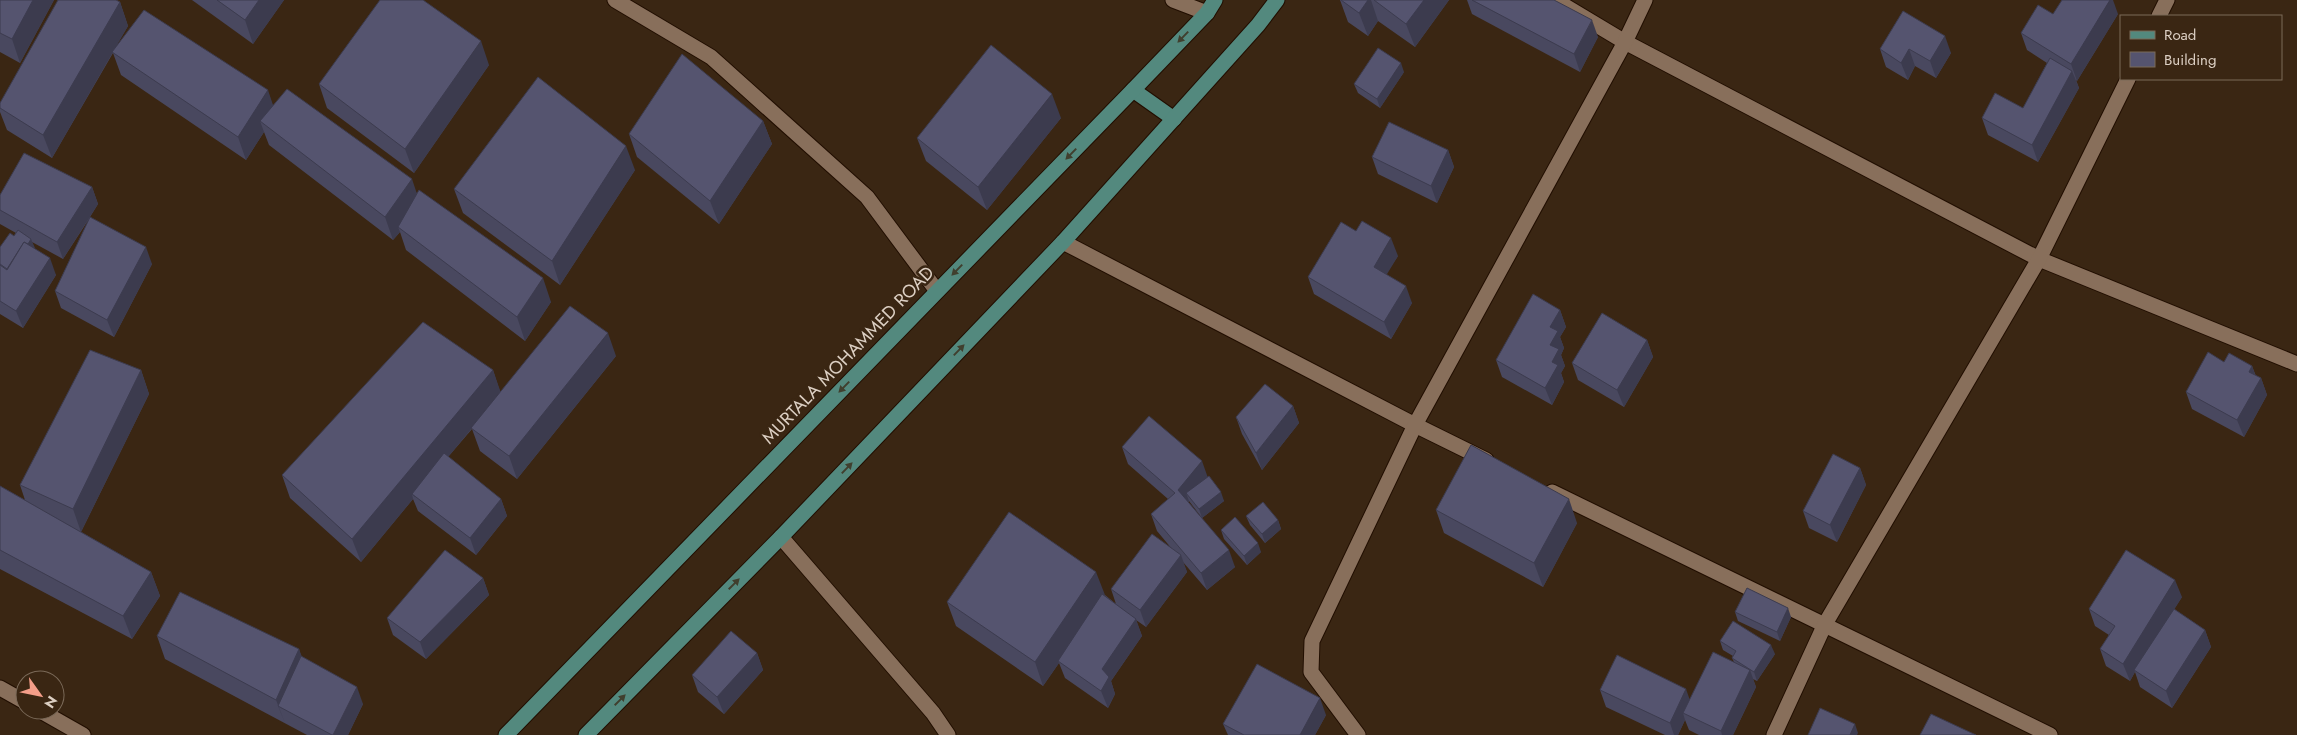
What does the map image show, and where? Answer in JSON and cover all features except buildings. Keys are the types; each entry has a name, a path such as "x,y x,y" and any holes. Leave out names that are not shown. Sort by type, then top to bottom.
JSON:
{"main road":[{"path":"586,735 781,536 1063,242 1258,25 1277,0"},
{"name":"MURTALA MOHAMMED ROAD","path":"506,735 1133,90 1211,6"},
{"path":"1133,90 1174,119"}],"street":[{"path":"615,0 711,57 867,197 937,291"},
{"path":"1173,0 1211,6"},
{"path":"1555,0 1624,42 2039,260 2297,364"},
{"path":"1355,734 1311,672 1312,641 1415,425 1624,42 1645,0"},
{"path":"2160,15 2167,0"},
{"path":"1774,735 1825,624 2039,260 2128,80"},
{"path":"1063,242 1415,425 1495,464"},
{"path":"1540,486 2050,735"},
{"path":"781,536 933,713 948,735"},
{"path":"0,688 15,696"},
{"path":"57,720 83,735"}]}
